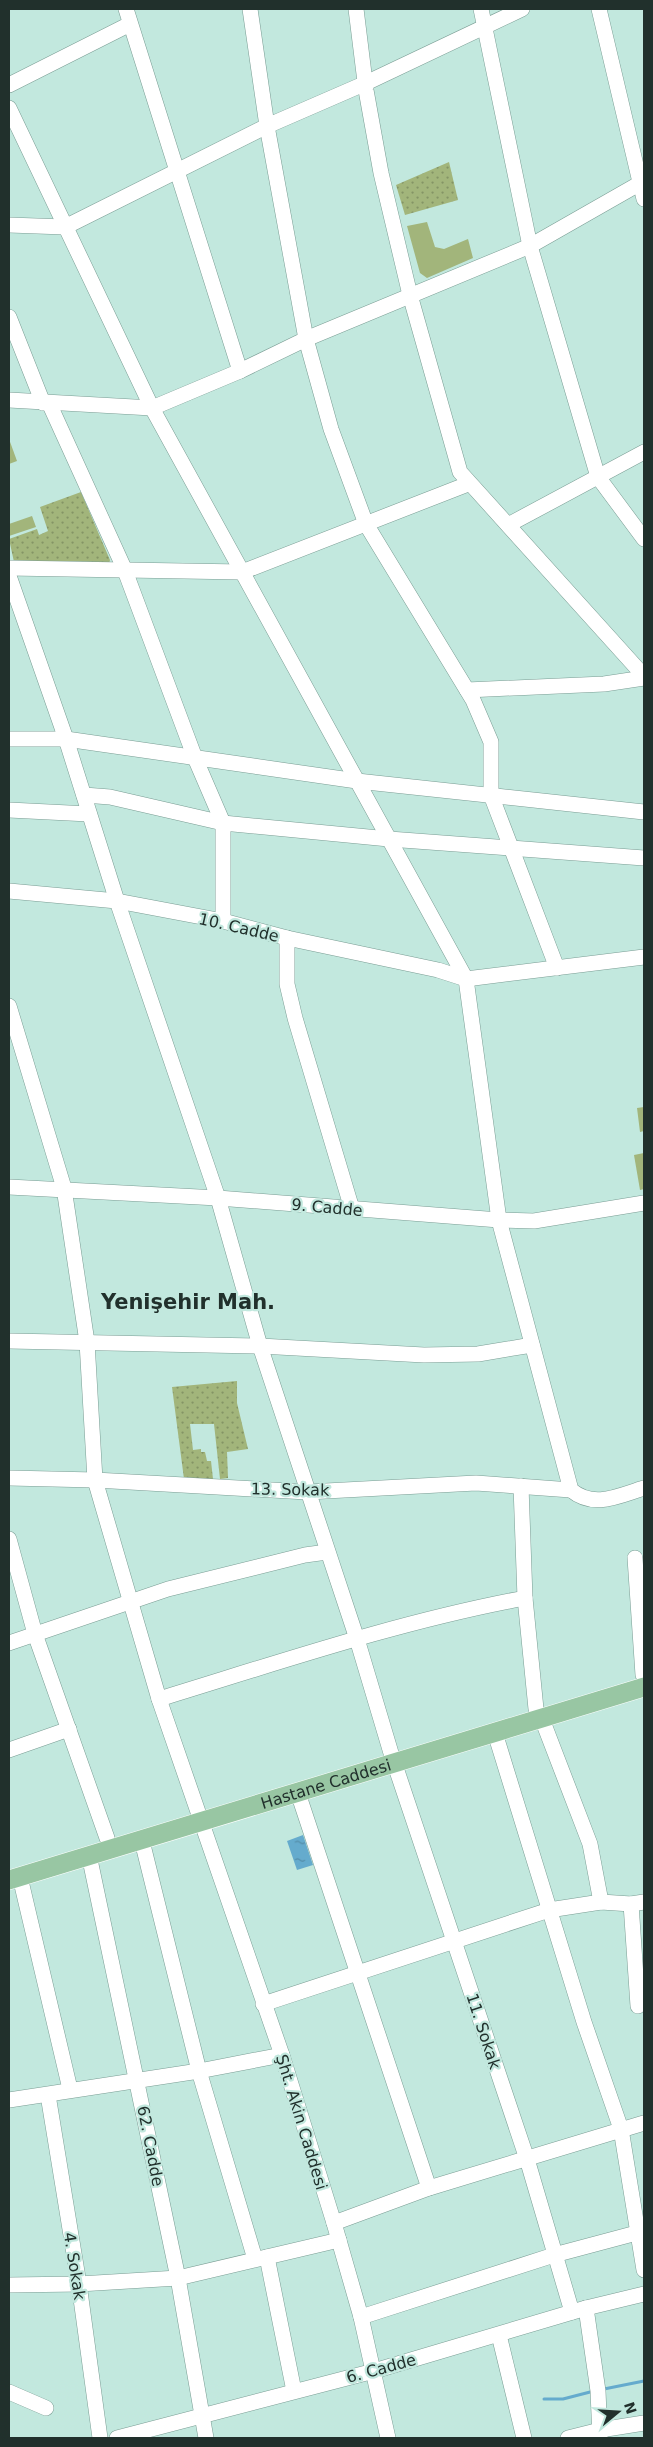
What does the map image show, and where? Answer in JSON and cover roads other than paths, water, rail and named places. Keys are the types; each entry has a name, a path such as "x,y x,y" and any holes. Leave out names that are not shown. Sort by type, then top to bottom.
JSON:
{"main road":[{"name":"Hastane Caddesi","path":"12,1875 142,1841 198,1817 539,1714 644,1679"},
{"name":"Hastane Caddesi","path":"12,1875 107,1838 298,1793 392,1758 494,1733 539,1714"}],"street":[{"path":"126,9 240,371"},
{"path":"250,9 268,126 306,339 331,429 366,524 468,690 492,742 491,795 557,968"},
{"path":"356,9 381,174 410,295 460,472 468,484 508,525 644,677"},
{"path":"481,9 483,27 530,246 598,477 644,539"},
{"path":"9,225 65,227 177,173 268,126 366,83 522,9"},
{"path":"600,9 642,183 644,199"},
{"path":"9,85 130,24"},
{"path":"9,108 152,408 466,979 499,1220 571,1490"},
{"path":"9,400 152,408 240,371 306,339 530,246 642,183"},
{"path":"9,317 46,403 124,568 195,758 224,824 223,921"},
{"path":"508,525 644,452"},
{"path":"9,568 124,568 242,572 468,484"},
{"name":"11. Sokak","path":"9,576 66,739 116,901 218,1198 260,1346 357,1638 392,1758 527,2159 554,2255 579,2310 598,2391 600,2434"},
{"path":"468,690 604,684 644,677"},
{"path":"9,739 66,739 357,781 644,812"},
{"path":"84,795 110,798 224,824 389,840 644,858"},
{"path":"9,810 89,814"},
{"name":"10. Cadde","path":"9,891 116,901 223,921 288,938 438,970 466,979"},
{"path":"288,938 287,984 295,1018 352,1210"},
{"path":"466,979 644,957"},
{"name":"Şht. Akin Caddesi","path":"9,1006 64,1188 87,1342 96,1480 159,1698 198,1817 282,2055 334,2223 361,2317 388,2438"},
{"name":"9. Cadde","path":"9,1187 64,1188 218,1198 352,1210 534,1221 644,1203"},
{"path":"9,1341 260,1346 424,1355 478,1354 532,1345"},
{"name":"13. Sokak","path":"9,1478 96,1480 307,1492 476,1483 571,1490 581,1498 604,1500 644,1488"},
{"path":"521,1486 525,1598 539,1714 590,1844 601,1902"},
{"path":"9,1539 15,1585 36,1634 107,1838"},
{"path":"9,1643 168,1589 306,1555 327,1552"},
{"path":"635,1558 644,1679"},
{"path":"159,1698 357,1638 476,1607 525,1598"},
{"path":"9,1750 69,1729"},
{"path":"494,1733 549,1910 621,2129 642,2231 644,2270"},
{"path":"298,1793 429,2188"},
{"path":"142,1841 200,2071 261,2258 294,2391"},
{"name":"62. Cadde","path":"89,1855 138,2080 178,2278 206,2438"},
{"path":"12,1875 70,2090"},
{"path":"263,2004 549,1910 601,1902 638,1903 638,2006"},
{"path":"9,2100 200,2071 282,2055"},
{"name":"4. Sokak","path":"48,2095 100,2438"},
{"path":"334,2223 429,2188 644,2123"},
{"path":"361,2317 554,2255 642,2231"},
{"path":"9,2285 78,2284 178,2278 339,2240"},
{"name":"6. Cadde","path":"117,2438 374,2371 499,2336 579,2310 644,2294"},
{"path":"499,2336 524,2438"},
{"path":"9,2392 46,2408"},
{"path":"568,2438 600,2434 644,2423"}],"water":[{"path":"303,1835 313,1865 297,1870 287,1841"}],"waterway":[{"path":"604,2389 644,2381"},
{"path":"544,2399 563,2399 594,2391"}],"district":[{"name":"Yenişehir Mah.","path":"188,1302"}]}
